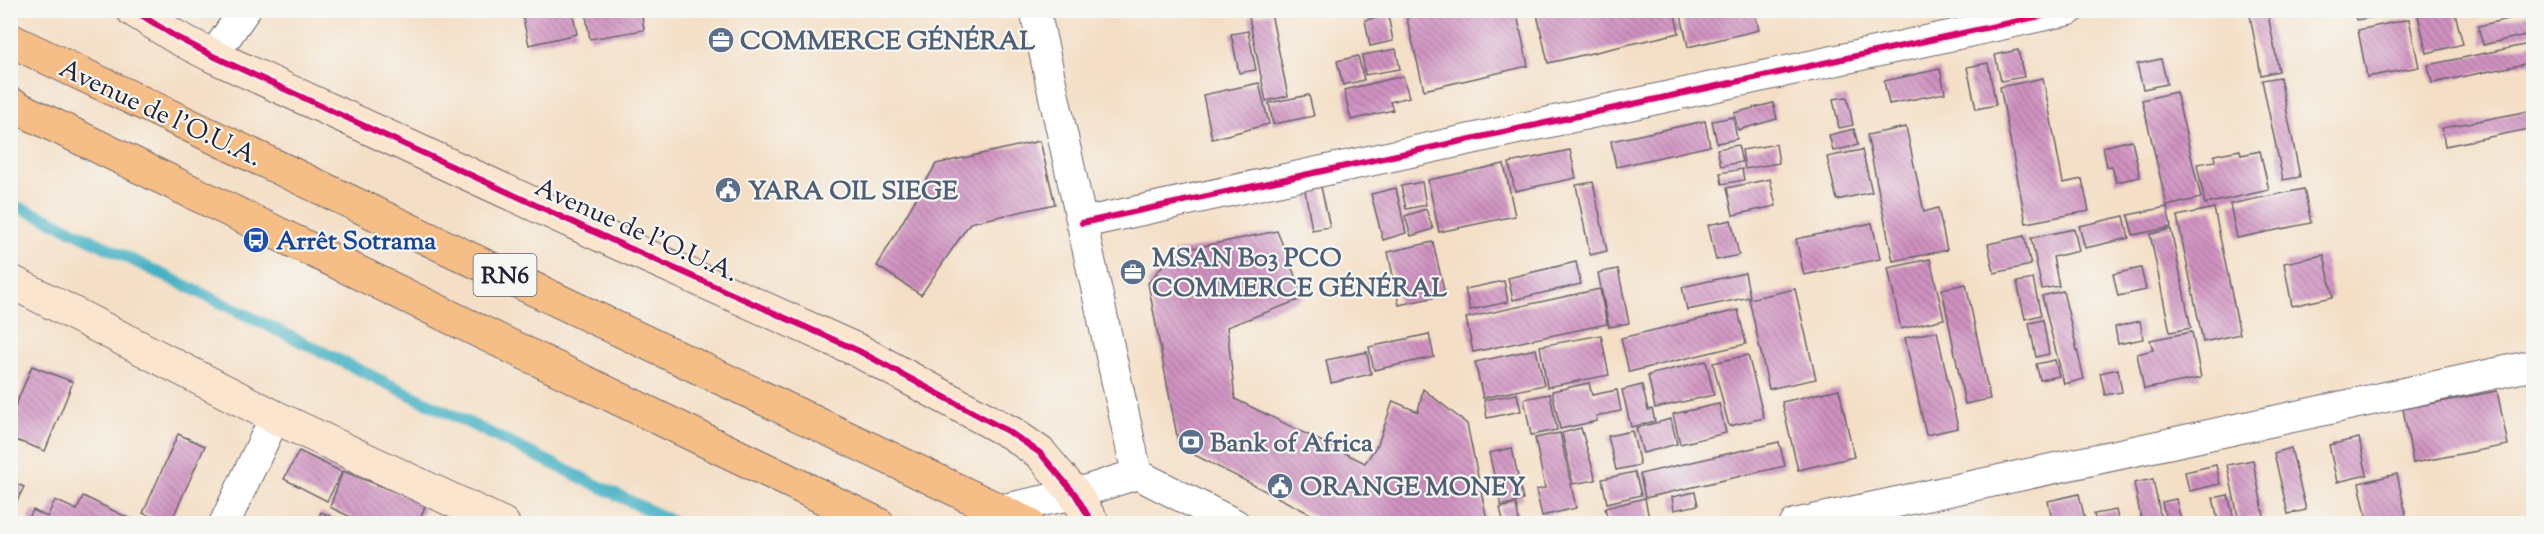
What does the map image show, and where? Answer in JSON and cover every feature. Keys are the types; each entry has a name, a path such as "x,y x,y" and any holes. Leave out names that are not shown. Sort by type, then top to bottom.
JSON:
{"highway":[{"name":"Avenue de l'O.U.A.","path":"10,40 1013,517"},
{"name":"RN6","path":"10,104 878,524"}],"street":[{"name":"Avenue de l'O.U.A.","path":"133,10 176,37 213,56 618,243 859,351 1011,433 1040,453 1075,494 1093,524"},
{"path":"213,56 245,10"},
{"path":"1035,10 1137,474"},
{"path":"1082,224 2069,10"},
{"path":"10,281 275,417 503,524"},
{"path":"1795,524 2534,365"},
{"path":"224,524 275,417"},
{"path":"1013,517 1137,474 1235,524"}],"building":[{"path":"521,10 572,10 577,34 529,45"},
{"path":"585,10 641,10 644,30 590,39"},
{"path":"1516,10 1528,66 1424,90 1405,11"},
{"path":"1536,10 1674,10 1679,33 1548,63"},
{"path":"1680,10 1712,10 1713,16 1735,10 1754,10 1759,30 1688,47"},
{"path":"2249,10 2267,10 2279,71 2261,75"},
{"path":"2354,10 2406,10 2406,12 2356,20"},
{"path":"2443,10 2454,10 2463,44 2427,53 2418,16"},
{"path":"1271,13 1288,96 1266,101 1249,17"},
{"path":"2534,13 2534,33 2483,45 2478,26"},
{"path":"1388,15 1393,41 1370,46 1365,20"},
{"path":"2409,19 2419,67 2367,77 2358,30"},
{"path":"1248,31 1256,70 1239,73 1231,34"},
{"path":"2534,43 2534,62 2432,83 2428,65"},
{"path":"1396,49 1400,69 1365,75 1362,55"},
{"path":"2018,50 2024,77 2001,81 1995,55"},
{"path":"1358,56 1364,80 1343,85 1337,61"},
{"path":"2161,59 2167,84 2143,89 2137,64"},
{"path":"1988,63 1996,105 1976,109 1967,67"},
{"path":"1940,69 1945,93 1889,104 1884,81"},
{"path":"1403,76 1409,97 1390,102 1393,110 1351,120 1344,90"},
{"path":"2280,77 2300,177 2283,180 2262,80"},
{"path":"2043,78 2063,183 2082,179 2089,211 2026,223 2000,87"},
{"path":"1259,83 1269,124 1212,139 1203,95"},
{"path":"2176,92 2201,198 2167,206 2142,100"},
{"path":"1309,95 1314,116 1273,124 1269,103"},
{"path":"1847,97 1853,125 1839,128 1833,99"},
{"path":"1773,103 1777,119 1738,130 1734,113"},
{"path":"2534,110 2534,128 2445,146 2442,128"},
{"path":"1733,117 1737,139 1717,143 1712,121"},
{"path":"1705,121 1710,146 1616,167 1611,141"},
{"path":"1906,127 1924,212 1938,208 1947,250 1893,261 1867,135"},
{"path":"1854,129 1858,145 1833,151 1829,135"},
{"path":"2132,140 2140,177 2116,182 2112,166 2107,167 2103,147"},
{"path":"1040,141 1055,204 970,223 921,295 877,266 936,164"},
{"path":"1776,144 1779,163 1745,169 1742,150"},
{"path":"1738,145 1742,162 1721,166 1717,149"},
{"path":"1570,150 1576,178 1515,191 1509,163"},
{"path":"1862,150 1872,192 1837,200 1827,157"},
{"path":"2240,150 2241,155 2260,151 2269,190 2205,204 2197,164 2215,161 2214,155"},
{"path":"1504,164 1515,216 1439,232 1428,180"},
{"path":"1742,169 1744,180 1722,184 1720,173"},
{"path":"1770,179 1776,206 1733,215 1727,188"},
{"path":"1422,182 1426,205 1406,209 1401,186"},
{"path":"1593,182 1607,251 1590,255 1576,185"},
{"path":"1321,187 1330,227 1312,230 1305,190"},
{"path":"1396,188 1406,233 1383,240 1371,194"},
{"path":"2304,189 2311,223 2237,238 2230,204"},
{"path":"2167,207 2171,227 2133,235 2128,215"},
{"path":"2214,208 2240,334 2203,342 2177,216"},
{"path":"1426,209 1433,229 1411,236 1405,216"},
{"path":"2124,216 2129,238 2085,248 2079,226"},
{"path":"1731,220 1739,255 1716,260 1708,225"},
{"path":"1872,223 1880,259 1804,275 1796,239"},
{"path":"2074,229 2079,251 2053,257 2059,286 2042,289 2031,238"},
{"path":"2171,229 2191,328 2170,332 2150,234"},
{"path":"1277,231 1304,298 1227,327 1235,399 1365,463 1378,444 1393,401 1418,412 1423,389 1467,424 1488,524 1330,524 1179,447 1148,283 1174,252"},
{"path":"2024,236 2031,265 1994,273 1988,244"},
{"path":"1433,242 1445,295 1399,305 1388,252"},
{"path":"2324,255 2333,297 2292,306 2284,263"},
{"path":"1930,259 1944,319 1901,329 1888,268"},
{"path":"1576,262 1581,284 1513,300 1508,278"},
{"path":"2141,268 2146,290 2118,296 2113,274"},
{"path":"1618,269 1629,323 1609,327 1598,273"},
{"path":"1745,273 1750,297 1687,310 1682,287"},
{"path":"2033,279 2041,315 2025,319 2017,282"},
{"path":"1504,281 1508,302 1470,310 1465,289"},
{"path":"1966,284 1990,399 1965,404 1942,289"},
{"path":"1600,289 1607,324 1473,352 1466,318"},
{"path":"1795,289 1816,379 1769,389 1749,299"},
{"path":"2063,291 2084,379 2064,384 2042,296"},
{"path":"1738,310 1746,344 1629,372 1621,338"},
{"path":"2043,320 2049,354 2036,357 2029,323"},
{"path":"2140,321 2143,339 2118,344 2115,327"},
{"path":"1937,331 1958,428 1926,435 1905,338"},
{"path":"2192,332 2201,378 2144,389 2137,354 2153,350 2150,340"},
{"path":"1429,334 1434,357 1374,370 1369,347"},
{"path":"1601,335 1609,375 1547,387 1540,346"},
{"path":"1536,349 1544,385 1483,398 1475,362"},
{"path":"1367,352 1371,374 1331,383 1326,360"},
{"path":"1748,355 1764,418 1729,426 1713,363"},
{"path":"2055,360 2059,376 2040,380 2036,364"},
{"path":"1706,361 1714,395 1655,408 1648,375"},
{"path":"32,366 73,382 45,451 10,438 10,419"},
{"path":"2118,369 2122,392 2105,395 2100,373"},
{"path":"1589,383 1592,395 1617,390 1621,411 1596,416 1597,421 1560,429 1552,391"},
{"path":"1642,385 1648,410 1652,409 1655,421 1631,427 1622,390"},
{"path":"1839,389 1854,457 1798,470 1782,402"},
{"path":"2497,391 2508,445 2413,463 2403,409"},
{"path":"1517,394 1521,411 1487,418 1484,400"},
{"path":"1550,394 1557,430 1531,435 1524,399"},
{"path":"1719,404 1726,433 1680,444 1673,414"},
{"path":"1671,419 1677,444 1643,453 1636,428"},
{"path":"1581,428 1596,480 1573,484 1562,433"},
{"path":"1632,431 1640,465 1616,470 1608,436"},
{"path":"1560,433 1576,508 1542,516 1536,490 1545,488 1535,438"},
{"path":"178,434 205,446 170,524 168,524 143,513"},
{"path":"2359,438 2367,475 2337,482 2329,445"},
{"path":"1779,442 1785,466 1645,498 1640,474"},
{"path":"1512,448 1523,500 1501,506 1489,453"},
{"path":"2291,448 2306,510 2288,514 2274,453"},
{"path":"299,451 342,472 327,501 284,479"},
{"path":"2253,460 2264,516 2239,521 2227,465"},
{"path":"2216,465 2220,484 2189,491 2185,472"},
{"path":"343,471 426,504 418,524 365,524 330,507"},
{"path":"1635,472 1641,495 1607,503 1602,479"},
{"path":"2397,474 2408,524 2368,524 2359,483"},
{"path":"2153,479 2162,524 2142,524 2134,483"},
{"path":"10,481 24,487 10,515"},
{"path":"1695,492 1698,505 1674,510 1672,497"},
{"path":"2079,494 2086,524 2053,524 2048,501"},
{"path":"2228,495 2235,524 2219,524 2213,498"},
{"path":"83,496 141,524 26,524 33,510 47,517 55,500 77,510"},
{"path":"1645,498 1649,519 1626,524 1609,524 1605,508"},
{"path":"2176,499 2182,524 2167,524 2162,502"},
{"path":"1516,504 1519,522 1504,524 1500,508"},
{"path":"2116,510 2119,524 2096,524 2094,514"},
{"path":"321,512 346,524 316,524"}],"waterway":[{"path":"10,204 48,219 677,524"}],"cycle path":[{"path":"133,10 176,37 213,56 618,243 859,351 1011,433 1040,453 1075,494 1093,524"},
{"path":"1082,223 2069,10"}],"place":[{"name":"COMMERCE GÉNÉRAL","path":"721,40"},
{"name":"YARA OIL SIEGE","path":"728,190"},
{"name":"Arrêt Sotrama","path":"256,240"},
{"name":"MSAN B03 PCO COMMERCE GÉNÉRAL","path":"1133,272"},
{"name":"Bank of Africa","path":"1191,442"},
{"name":"ORANGE MONEY","path":"1280,486"}]}
